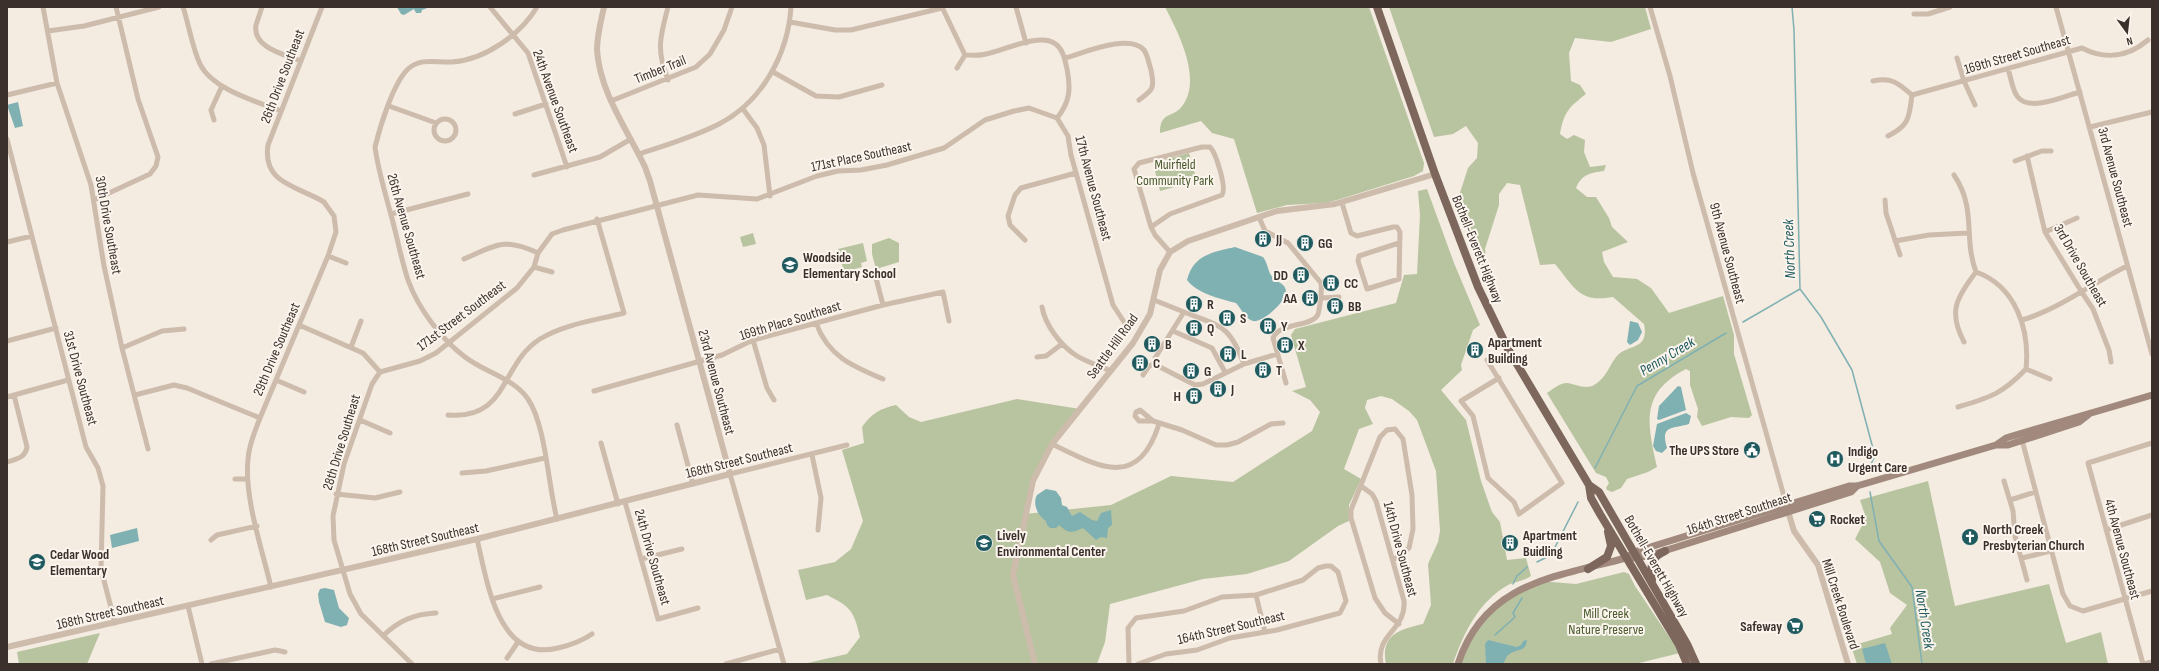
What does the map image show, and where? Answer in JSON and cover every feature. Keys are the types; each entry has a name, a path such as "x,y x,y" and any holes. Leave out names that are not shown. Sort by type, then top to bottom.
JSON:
{"main road":[{"name":"Bothell-Everett Highway","path":"1377,7 1464,256 1492,319 1589,485 1591,498 1679,645 1688,664"},
{"name":"164th Street Southeast","path":"1996,445 2006,438 2076,416 2088,415 2152,394"},
{"name":"164th Street Southeast","path":"1636,555 1665,551 1849,486 1857,486 1996,445 2008,445 2079,422 2088,415"},
{"name":"Bothell-Everett Highway","path":"1589,485 1599,492 1687,644 1696,664"},
{"name":"164th Street Southeast","path":"1636,555 1787,508"},
{"path":"1588,568 1604,560 1610,551 1606,523"},
{"path":"1653,585 1651,564 1655,557 1665,551"},
{"path":"1458,664 1463,648 1480,620 1502,600 1540,581 1636,555"}],"street":[{"name":"30th Drive Southeast","path":"43,7 57,83 86,166 94,200 104,266 122,348 148,449"},
{"path":"94,200 150,174 156,166 158,157 138,98 116,7"},
{"path":"48,31 84,26 159,7"},
{"path":"183,7 199,62 210,77 222,86 281,112"},
{"path":"262,7 256,26 261,42 268,48 301,61"},
{"name":"26th Drive Southeast","path":"266,154 268,145 322,7"},
{"name":"24th Avenue Southeast","path":"490,7 528,53 567,167"},
{"path":"513,34 531,18 537,7"},
{"name":"23rd Avenue Southeast","path":"604,7 598,30 597,49 604,85 645,167 784,664"},
{"path":"668,7 659,37 662,66 668,80"},
{"name":"Timber Trail","path":"611,101 668,80 696,67 710,54 724,30 732,7"},
{"path":"639,154 697,134 720,124 743,109 773,72 783,47 790,22 791,7"},
{"path":"1016,7 1026,42"},
{"name":"9th Avenue Southeast","path":"1650,7 1670,76 1693,173 1787,508"},
{"path":"1914,14 1928,14 1950,7"},
{"name":"3rd Avenue Southeast","path":"2056,7 2152,354"},
{"path":"790,22 835,30 851,30 942,8 965,55"},
{"name":"26th Avenue Southeast","path":"513,34 484,54 467,60 452,62 430,61 418,63 409,68 400,78 379,127 375,147 408,280 431,322 465,358 521,390 535,413 557,519"},
{"path":"965,55 986,54 1026,42 1047,40 1054,43 1065,58 1070,93 1065,108 1058,118"},
{"name":"169th Street Southeast","path":"1912,95 2068,51 2082,48 2095,55 2108,56 2138,49 2148,40"},
{"path":"1065,58 1122,42 1138,45 1147,56 1154,84 1150,92 1139,100"},
{"path":"957,68 965,55"},
{"path":"1957,58 1964,81 1975,105"},
{"path":"2008,69 2017,96 2026,104 2036,104 2080,92"},
{"path":"773,72 816,96 839,97 882,85"},
{"path":"1873,81 1886,78 1894,81 1912,95 1909,119 1902,129 1888,136"},
{"path":"7,95 57,83"},
{"path":"214,120 212,110 222,86"},
{"path":"515,114 546,104"},
{"path":"389,106 436,123 443,119 452,122 456,130 453,138 446,142 439,140 435,130 436,123"},
{"name":"171st Place Southeast","path":"538,253 552,234 597,219 698,195 744,200 770,196 824,174 838,171 861,170 887,165 944,148 985,120 1014,111 1029,108 1058,118"},
{"path":"743,109 757,128 764,146 770,196"},
{"path":"2090,127 2152,112"},
{"name":"17th Avenue Southeast","path":"1058,118 1068,136 1076,173 1113,305 1126,325"},
{"name":"31st Drive Southeast","path":"7,139 86,447 98,468 103,486 101,569 115,623"},
{"path":"534,175 600,157 631,139"},
{"path":"1151,227 1170,214 1216,199 1224,193 1224,186 1214,152 1210,147 1202,147 1136,166 1134,172 1151,227 1155,235 1170,252"},
{"path":"2014,161 2042,151 2052,151"},
{"name":"29th Drive Southeast","path":"266,154 270,169 276,177 287,184 312,194 324,202 331,208 336,225 328,256 250,443 246,479 271,587"},
{"name":"3rd Drive Southeast","path":"2027,156 2045,232 2080,291 2094,309 2109,350 2111,362"},
{"path":"1025,240 1010,225 1008,216 1015,195 1021,188 1076,173"},
{"name":"Seattle Hill Road","path":"1035,664 1013,575 1033,481 1052,444 1133,343 1150,314 1160,270 1170,252 1188,241 1259,217 1290,209 1320,207 1342,203 1435,174"},
{"path":"1954,175 1967,201 1969,214 1968,233 1970,256 1976,272 1989,277 2001,287 2022,320 2028,350 2026,369 2010,386 1993,396 1958,407"},
{"path":"391,214 468,194"},
{"path":"1885,200 1886,213 1900,255"},
{"path":"1342,203 1351,233 1357,236 1397,227 1400,232 1399,279 1367,289 1358,261 1359,256 1399,244"},
{"path":"1259,217 1265,231 1288,243 1320,279 1322,287 1316,318 1290,326 1274,335 1273,340 1286,383"},
{"path":"2045,232 2077,218"},
{"path":"448,415 472,414 484,409 494,401 525,350 552,332 624,313 597,219"},
{"path":"1895,241 1929,235 1968,233"},
{"path":"7,242 32,236"},
{"path":"464,259 496,245 505,243 522,246 538,253"},
{"name":"171st Street Southeast","path":"380,372 420,361 436,353 517,288 534,267 538,253"},
{"path":"328,256 346,262"},
{"path":"2022,320 2040,314 2100,279 2127,266"},
{"path":"534,267 552,272"},
{"path":"1964,342 1956,323 1955,306 1961,291 1976,272"},
{"path":"876,278 883,305"},
{"name":"169th Place Southeast","path":"594,391 722,355 753,340 883,305 943,292 949,321"},
{"path":"1321,298 1340,297"},
{"path":"1154,300 1220,327 1228,332 1234,341 1244,364"},
{"path":"1042,307 1044,319 1062,344 1077,356 1111,371"},
{"path":"1184,312 1155,358 1156,363 1160,367 1198,385 1244,364 1277,354"},
{"path":"351,347 361,321"},
{"path":"816,323 827,346 856,368 883,379"},
{"path":"299,325 363,353 380,372"},
{"path":"7,340 56,328"},
{"path":"122,348 162,331 184,329"},
{"path":"1172,331 1212,348 1225,372"},
{"path":"753,340 767,388 774,400"},
{"path":"1037,357 1046,356 1062,344"},
{"path":"1487,360 1499,378 1562,483 1519,514 1514,502 1488,478 1473,416 1461,401 1499,378"},
{"path":"1144,375 1149,366 1156,363"},
{"path":"2026,369 2050,380"},
{"name":"28th Drive Southeast","path":"380,372 372,384 336,494 333,516 334,540 350,594 361,614 412,664"},
{"path":"7,397 68,380"},
{"path":"276,380 304,392"},
{"path":"135,395 174,385 187,388 260,418"},
{"path":"7,462 21,458 26,453 27,447 14,395"},
{"path":"360,420 390,432"},
{"path":"1153,422 1182,430 1216,445 1227,445 1238,442 1271,424 1283,423"},
{"path":"1052,444 1093,464 1121,467 1131,465 1147,452 1153,444 1159,424"},
{"path":"677,425 693,484"},
{"path":"1381,664 1380,647 1384,640 1399,624 1381,608 1371,591 1351,518 1351,510 1382,434 1387,430 1395,429 1403,439 1412,496 1413,529 1409,548 1393,560"},
{"path":"2022,440 2066,601 2075,610 2083,611 2152,591"},
{"path":"601,443 618,504"},
{"name":"4th Avenue Southeast","path":"2143,664 2124,600 2088,462 2152,443"},
{"name":"168th Street Southeast","path":"7,647 477,539 847,445"},
{"path":"812,454 821,498 818,530"},
{"path":"462,473 486,471 545,458"},
{"path":"235,479 246,479"},
{"path":"2004,481 2010,500 2015,536 2027,580"},
{"name":"14th Drive Southeast","path":"1361,486 1372,494 1376,501 1393,560 1404,601 1404,613 1399,624"},
{"path":"336,494 375,498 400,492"},
{"path":"2010,500 2036,492"},
{"name":"24th Drive Southeast","path":"625,502 658,619 698,608"},
{"name":"Mill Creek Boulevard","path":"1787,508 1794,531 1818,565 1848,664"},
{"path":"2106,530 2152,515"},
{"path":"211,540 217,535 257,526"},
{"path":"477,539 492,599 498,615 518,642 536,649 548,650 581,642 592,634"},
{"path":"641,559 682,549"},
{"path":"2022,558 2051,550"},
{"name":"164th Street Southeast","path":"1138,664 1166,654 1197,650 1230,638 1265,632 1331,616 1340,613 1345,604 1342,586 1335,569 1326,566 1318,568 1303,580 1256,595"},
{"path":"492,599 540,586"},
{"path":"1129,664 1128,628 1130,622 1136,618 1184,611 1222,597 1256,595 1265,632"},
{"path":"188,606 202,664"},
{"path":"383,636 393,626 410,617 436,613"},
{"path":"507,658 518,642"},
{"path":"726,664 780,649"},
{"path":"211,664 275,650 285,652"},
{"path":"2143,664 2152,662"}],"green space":[{"path":"1165,7 1369,7 1424,163 1423,171 1414,176 1337,200 1324,203 1287,205 1257,213 1234,139 1212,133 1201,121 1160,133 1162,121 1176,112 1183,105 1188,94 1190,82 1186,55 1176,29"},
{"path":"1389,7 1645,7 1651,29 1611,42 1575,38 1569,53 1571,81 1580,85 1586,94 1568,111 1563,120 1560,134 1567,139 1574,135 1585,140 1584,152 1590,167 1606,165 1604,171 1584,177 1578,183 1576,188 1587,197 1596,197 1609,218 1612,227 1628,242 1602,252 1604,262 1613,277 1637,279 1651,288 1669,313 1723,296 1734,335 1734,354 1752,415 1749,418 1731,417 1702,426 1697,417 1698,409 1690,385 1690,371 1686,369 1671,378 1661,388 1654,399 1650,410 1651,436 1657,467 1648,472 1627,479 1621,488 1612,492 1607,490 1606,488 1609,483 1606,477 1596,473 1547,393 1564,383 1588,387 1599,382 1619,354 1641,342 1644,338 1645,332 1644,324 1613,297 1592,298 1579,292 1573,287 1555,264 1540,265 1520,185 1507,183 1499,194 1499,205 1485,249 1488,268 1483,270 1457,202 1468,168 1477,158 1478,143 1466,126 1453,134 1434,137"},
{"name":"Muirfield Community Park","path":"1189,153 1197,181 1160,191 1153,163"},
{"path":"1427,189 1454,263 1480,325 1473,330 1461,365 1462,370 1441,390 1466,420 1481,481 1492,512 1500,522 1507,560 1526,558 1531,576 1508,585 1480,609 1467,630 1453,664 1386,664 1386,646 1389,640 1400,631 1423,624 1431,605 1428,564 1438,542 1440,531 1436,471 1417,420 1409,411 1392,399 1381,396 1367,400 1365,408 1373,424 1359,429 1344,469 1361,479 1349,505 1349,521 1338,526 1289,561 1247,574 1203,579 1110,604 1105,642 1097,664 803,664 847,654 860,637 853,615 841,603 827,595 806,600 798,570 835,562 851,549 863,521 842,450 864,443 862,427 869,418 881,410 896,405 909,417 921,422 1017,399 1080,409 1052,444 1033,481 1025,514 1111,505 1171,476 1233,482 1312,431 1320,412 1310,400 1292,391 1306,387 1291,335 1295,329 1396,303 1404,275 1417,274 1420,215 1418,191"},
{"path":"753,233 756,244 743,247 740,237"},
{"path":"889,238 899,243 899,262 876,269 872,254 872,244"},
{"path":"863,243 867,261 861,263 862,267 844,272 838,249"},
{"path":"1928,481 1955,606 2049,584 2066,643 2101,632 2108,664 1857,664 1851,646 1892,634 1890,628 1907,605 1890,593 1880,562 1855,539 1866,518 1860,500"},
{"name":"Mill Creek Nature Preserve","path":"1624,572 1629,574 1635,586 1680,653 1635,664 1458,664 1487,612 1540,581 1576,584"},
{"path":"100,633 87,664 19,664 17,652"}],"water":[{"path":"397,7 430,7 422,10 421,13 416,13 414,9 404,15 401,14"},
{"path":"18,102 23,126 15,128 7,105"},
{"path":"1235,247 1263,257 1272,277 1284,285 1286,289 1285,296 1278,306 1262,319 1257,321 1250,320 1236,303 1196,289 1187,280 1194,265 1199,260 1212,253"},
{"path":"1630,321 1638,323 1642,332 1638,340 1630,345 1627,342"},
{"path":"1678,386 1681,387 1686,410 1659,420 1657,419 1659,406"},
{"path":"1686,413 1691,416 1689,424 1669,429 1665,435 1667,448 1662,453 1656,451 1653,446 1657,424"},
{"path":"1046,489 1056,491 1061,498 1062,505 1067,507 1072,516 1080,512 1092,520 1097,521 1101,513 1111,510 1112,525 1108,528 1107,538 1101,537 1096,540 1083,528 1071,532 1065,530 1059,525 1056,528 1050,528 1046,521 1038,513 1035,502 1037,495"},
{"path":"137,528 139,541 112,548 110,535"},
{"path":"325,588 334,590 339,608 349,618 347,625 341,627 325,622 318,594 320,589"},
{"path":"1488,640 1517,647 1521,645 1523,641 1527,640 1523,649 1508,655 1503,664 1486,664 1485,644"},
{"path":"1885,643 1892,664 1866,664 1862,649"}],"waterway":[{"name":"North Creek","path":"1792,7 1794,30 1800,289 1821,317 1852,370 1875,456 1868,470"},
{"name":"Penny Creek","path":"1743,322 1800,289"},
{"name":"Penny Creek","path":"1595,468 1637,386 1726,333"},
{"name":"North Creek","path":"1870,492 1879,541 1912,587 1922,664"},
{"name":"Penny Creek","path":"1537,562 1551,555 1578,502"},
{"name":"Penny Creek","path":"1513,584 1517,576 1527,567"},
{"name":"Penny Creek","path":"1495,635 1515,617 1513,613 1522,598"}],"place":[{"name":"JJ","path":"1263,239"},
{"name":"GG","path":"1305,243"},
{"name":"Woodside Elementary School","path":"790,265"},
{"name":"DD","path":"1301,275"},
{"name":"CC","path":"1331,283"},
{"name":"AA","path":"1310,298"},
{"name":"R","path":"1194,304"},
{"name":"BB","path":"1335,306"},
{"name":"S","path":"1227,318"},
{"name":"Y","path":"1268,326"},
{"name":"Q","path":"1194,328"},
{"name":"B","path":"1152,344"},
{"name":"X","path":"1285,345"},
{"name":"Apartment Building","path":"1475,350"},
{"name":"L","path":"1228,354"},
{"name":"C","path":"1140,363"},
{"name":"T","path":"1263,370"},
{"name":"G","path":"1191,371"},
{"name":"J","path":"1218,389"},
{"name":"H","path":"1194,396"},
{"name":"The UPS Store","path":"1752,450"},
{"name":"Indigo Urgent Care","path":"1835,459"},
{"name":"Rocket","path":"1817,519"},
{"name":"North Creek Presbyterian Church","path":"1970,537"},
{"name":"Lively Environmental Center","path":"984,543"},
{"name":"Apartment Buidling","path":"1510,543"},
{"name":"Cedar Wood Elementary","path":"37,562"},
{"name":"Safeway","path":"1795,626"}]}
